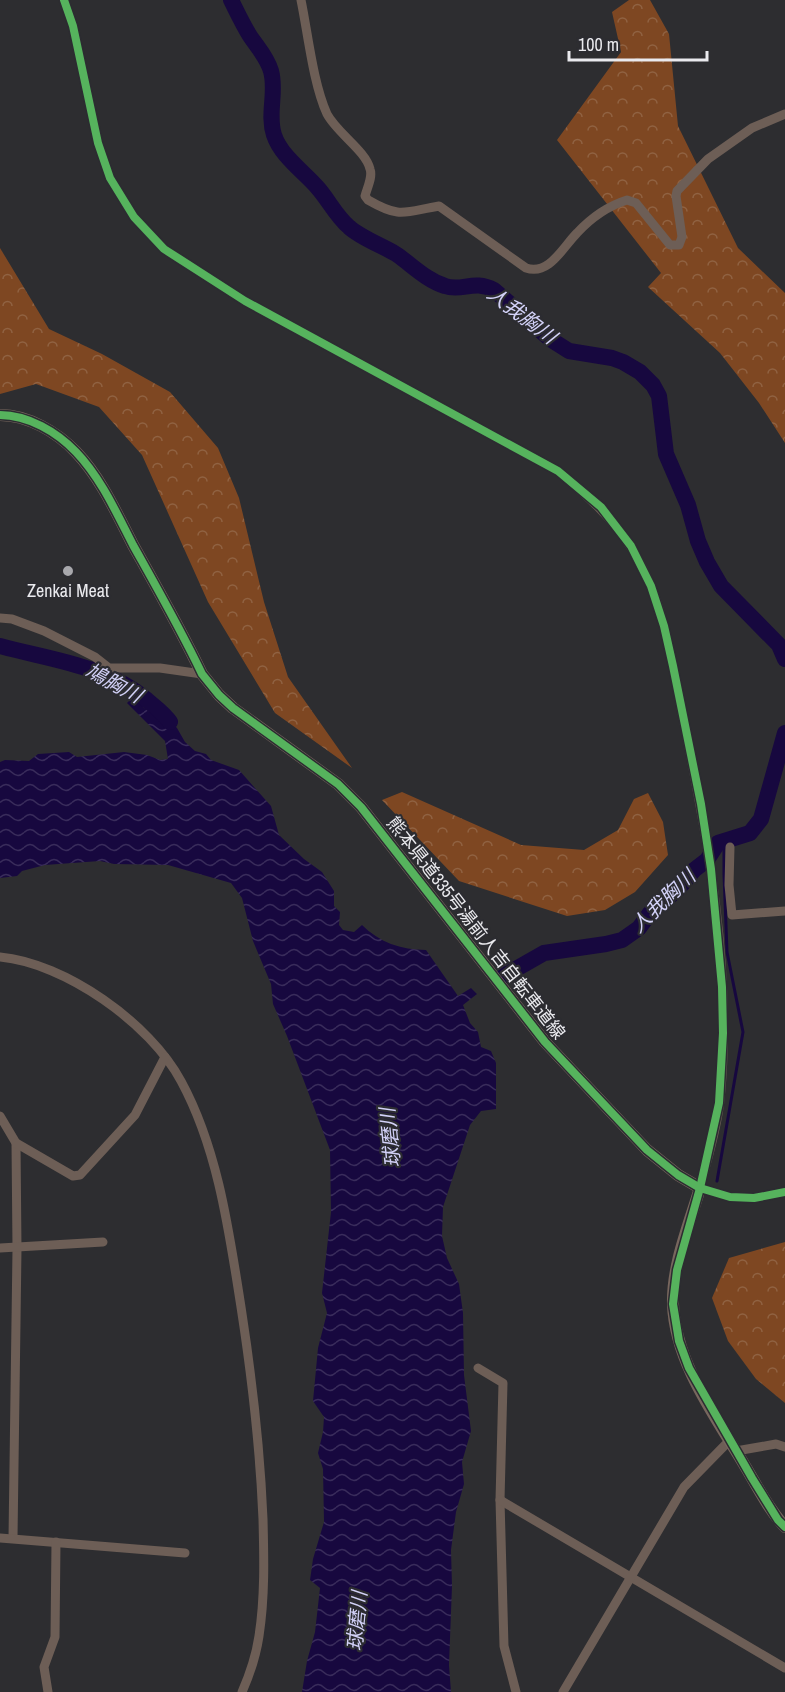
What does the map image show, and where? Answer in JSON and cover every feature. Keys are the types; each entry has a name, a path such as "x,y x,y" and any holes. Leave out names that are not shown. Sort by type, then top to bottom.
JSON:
{"main road":[{"name":"熊本県道335号湯前人吉自転車道線","path":"0,415 23,418 40,426 61,438 83,460 114,508 202,674 219,696 338,784 361,807 545,1042 646,1150 678,1175 700,1188"},
{"path":"700,1188 677,1270 673,1304 679,1341 689,1368 733,1446 778,1520 785,1527"}],"street":[{"path":"66,0 98,143 110,178 134,217 164,249 245,301 558,471 601,507 631,546 651,586 664,626 701,804 713,888 722,987 722,1069 719,1103 700,1188 730,1197 754,1198 780,1193 785,1185"},
{"path":"301,0 316,78 326,112 333,125 368,164 372,173 365,196 368,200 396,213 439,207 526,268 533,270 554,260 577,233 601,212 627,200 636,203 670,245 679,244 682,237 677,190 708,159 752,128 785,114"},
{"path":"0,618 12,619 44,631 95,657 109,668 160,668 202,674"},
{"path":"729,847 732,915 785,911"},
{"path":"0,957 13,958 50,970 98,996 123,1013 147,1035 180,1079 197,1114 209,1150 232,1254 253,1384 260,1463 264,1553 263,1597 257,1650 242,1692"},
{"path":"0,1116 16,1143 73,1176 80,1175 135,1115 165,1057"},
{"path":"13,1538 17,1249 16,1143"},
{"path":"0,1248 17,1249 103,1242"},
{"path":"478,1368 503,1383 500,1500 504,1646 516,1692"},
{"path":"563,1692 684,1487 733,1446 776,1444 785,1447"},
{"path":"500,1500 785,1668"},
{"path":"0,1538 185,1553"},
{"path":"48,1692 44,1667 55,1637 56,1542"}],"green space":[{"path":"629,0 650,0 669,34 678,126 738,248 785,293 785,443 759,403 720,353 648,287 661,273 557,140 621,52 612,12"},
{"path":"0,248 49,329 102,354 170,392 218,448 239,498 264,602 288,677 352,768 275,713 208,602 142,455 99,407 36,384 0,394"},
{"path":"402,792 521,845 584,850 618,830 634,799 648,793 663,822 668,855 635,892 605,910 567,916 459,881 382,800"},
{"path":"785,1242 785,1403 756,1379 728,1341 712,1298 729,1258"}],"water":[{"name":"球磨川","path":"144,689 143,707 151,713 157,706 177,728 185,742 195,751 206,754 211,760 239,770 271,806 279,835 304,859 322,872 334,891 334,906 340,912 339,925 343,930 354,932 362,925 391,944 426,950 458,996 471,988 477,994 463,1005 470,1023 478,1032 481,1047 491,1051 496,1063 496,1109 481,1111 470,1125 443,1207 442,1236 447,1258 459,1284 463,1313 464,1375 471,1431 462,1462 464,1484 456,1512 451,1550 449,1665 451,1692 302,1692 315,1632 320,1588 310,1580 313,1559 324,1522 323,1469 318,1453 324,1417 313,1401 318,1348 327,1313 322,1293 331,1212 330,1150 273,1004 271,984 253,941 242,898 231,883 168,865 114,864 100,861 45,865 22,871 17,876 0,878 0,762 5,760 29,761 38,754 69,752 77,757 124,752 147,755 160,760 168,759 165,741 127,703"}],"waterway":[{"name":"人我胸川","path":"231,0 271,71 273,79 272,127 277,143 349,227 396,254 438,283 457,288 474,285 494,290 550,339 569,351 623,362 640,372 653,385 659,396 666,454 688,505 698,541 707,562 721,586 779,645 785,659"},
{"name":"鳩胸川","path":"0,646 77,665 113,679 131,688 147,700 170,722"},
{"name":"人我胸川","path":"502,977 544,953 622,940 639,928 650,913 707,860 718,843 750,833 761,819 785,733"},
{"path":"717,1181 743,1032 727,952 724,841"}],"cycle path":[{"path":"64,0 73,26 98,143 110,178 134,217 164,249 245,301 558,471 601,507 631,546 651,586 664,626 701,804 711,869 722,987 723,1033 719,1103 700,1188 677,1270 673,1304 679,1341 689,1368 752,1478 778,1520 785,1527"},
{"path":"0,415 21,418 41,426 68,445 85,462 108,497 202,674 219,695 233,708 338,784 361,807 545,1042 647,1150 678,1175 700,1188 730,1197 754,1198 785,1192"}],"place":[{"name":"Zenkai Meat","path":"68,571"}]}
